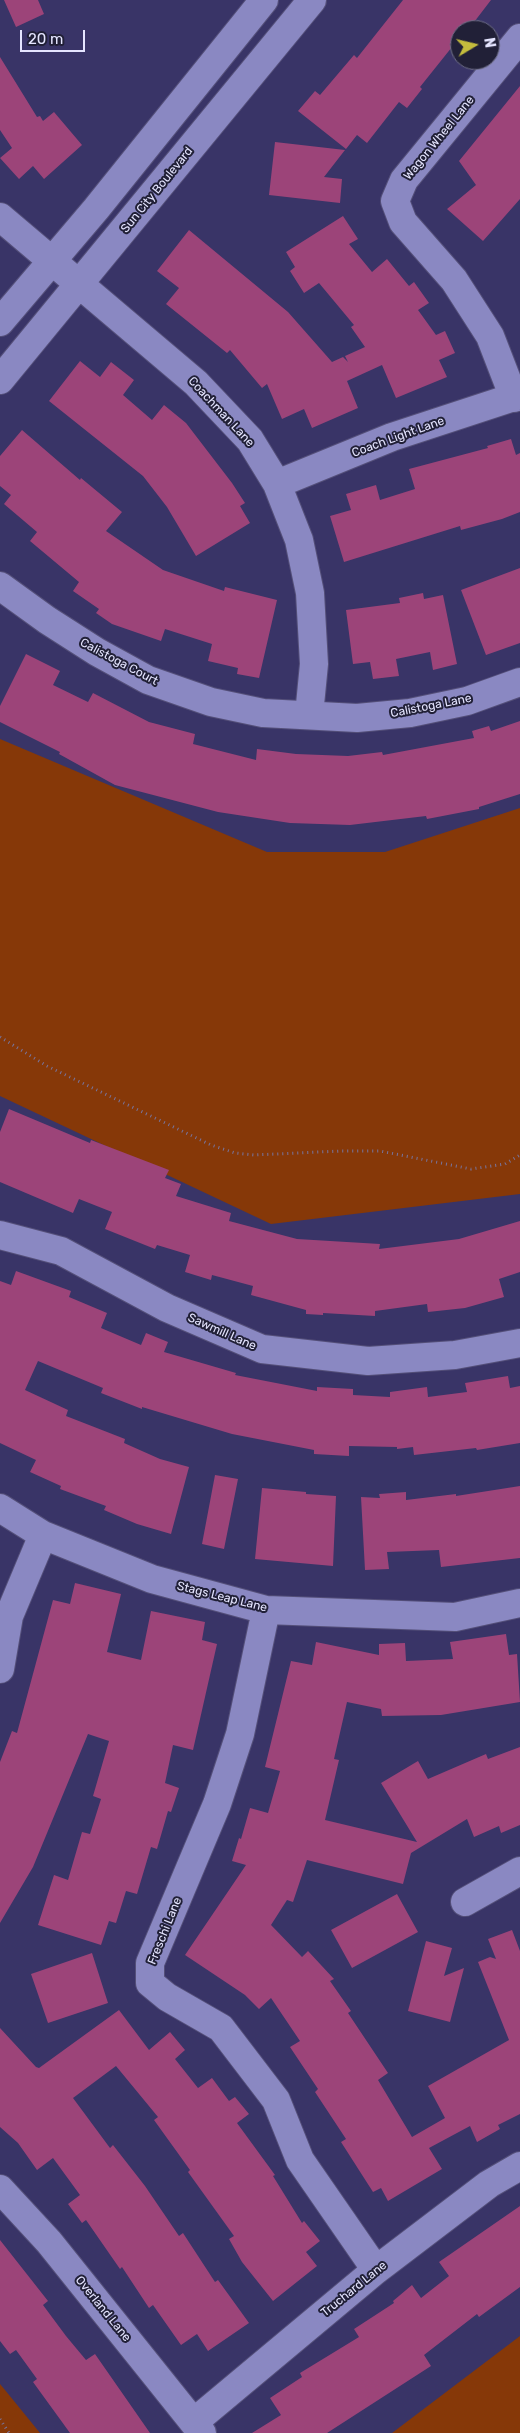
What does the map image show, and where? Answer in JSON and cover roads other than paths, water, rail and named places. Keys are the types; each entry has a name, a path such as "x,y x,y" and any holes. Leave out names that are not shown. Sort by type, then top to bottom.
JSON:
{"street":[{"name":"Sun City Boulevard","path":"0,380 65,273 264,0"},
{"name":"Sun City Boulevard","path":"0,322 65,273 312,0"},
{"name":"Wagon Wheel Lane","path":"517,396 490,336 454,280 403,222 395,201 404,180 520,38"},
{"name":"Coachman Lane","path":"0,217 196,383 250,440 277,484 299,540 310,592 314,664 310,715"},
{"name":"Coach Light Lane","path":"277,484 392,436 517,396"},
{"name":"Calistoga Court","path":"0,586 55,626 148,680 211,702 262,713 310,715"},
{"name":"Calistoga Lane","path":"310,715 357,718 410,713 467,701 520,682"},
{"name":"Sawmill Lane","path":"0,1235 61,1251 168,1308 262,1349 368,1361 455,1355 520,1343"},
{"name":"Stags Leap Lane","path":"0,1508 43,1535 152,1579 266,1610 455,1616 520,1603"},
{"path":"0,1669 9,1616 43,1535"},
{"name":"Freschi Lane","path":"266,1610 240,1734 217,1804 150,1963 150,1983 167,1997 221,2028 276,2100 300,2160 376,2270"},
{"path":"465,1902 520,1871"},
{"name":"Truchard Lane","path":"198,2427 376,2270 489,2184 520,2166"},
{"name":"Overland Lane","path":"0,2189 49,2242 198,2427"}]}
